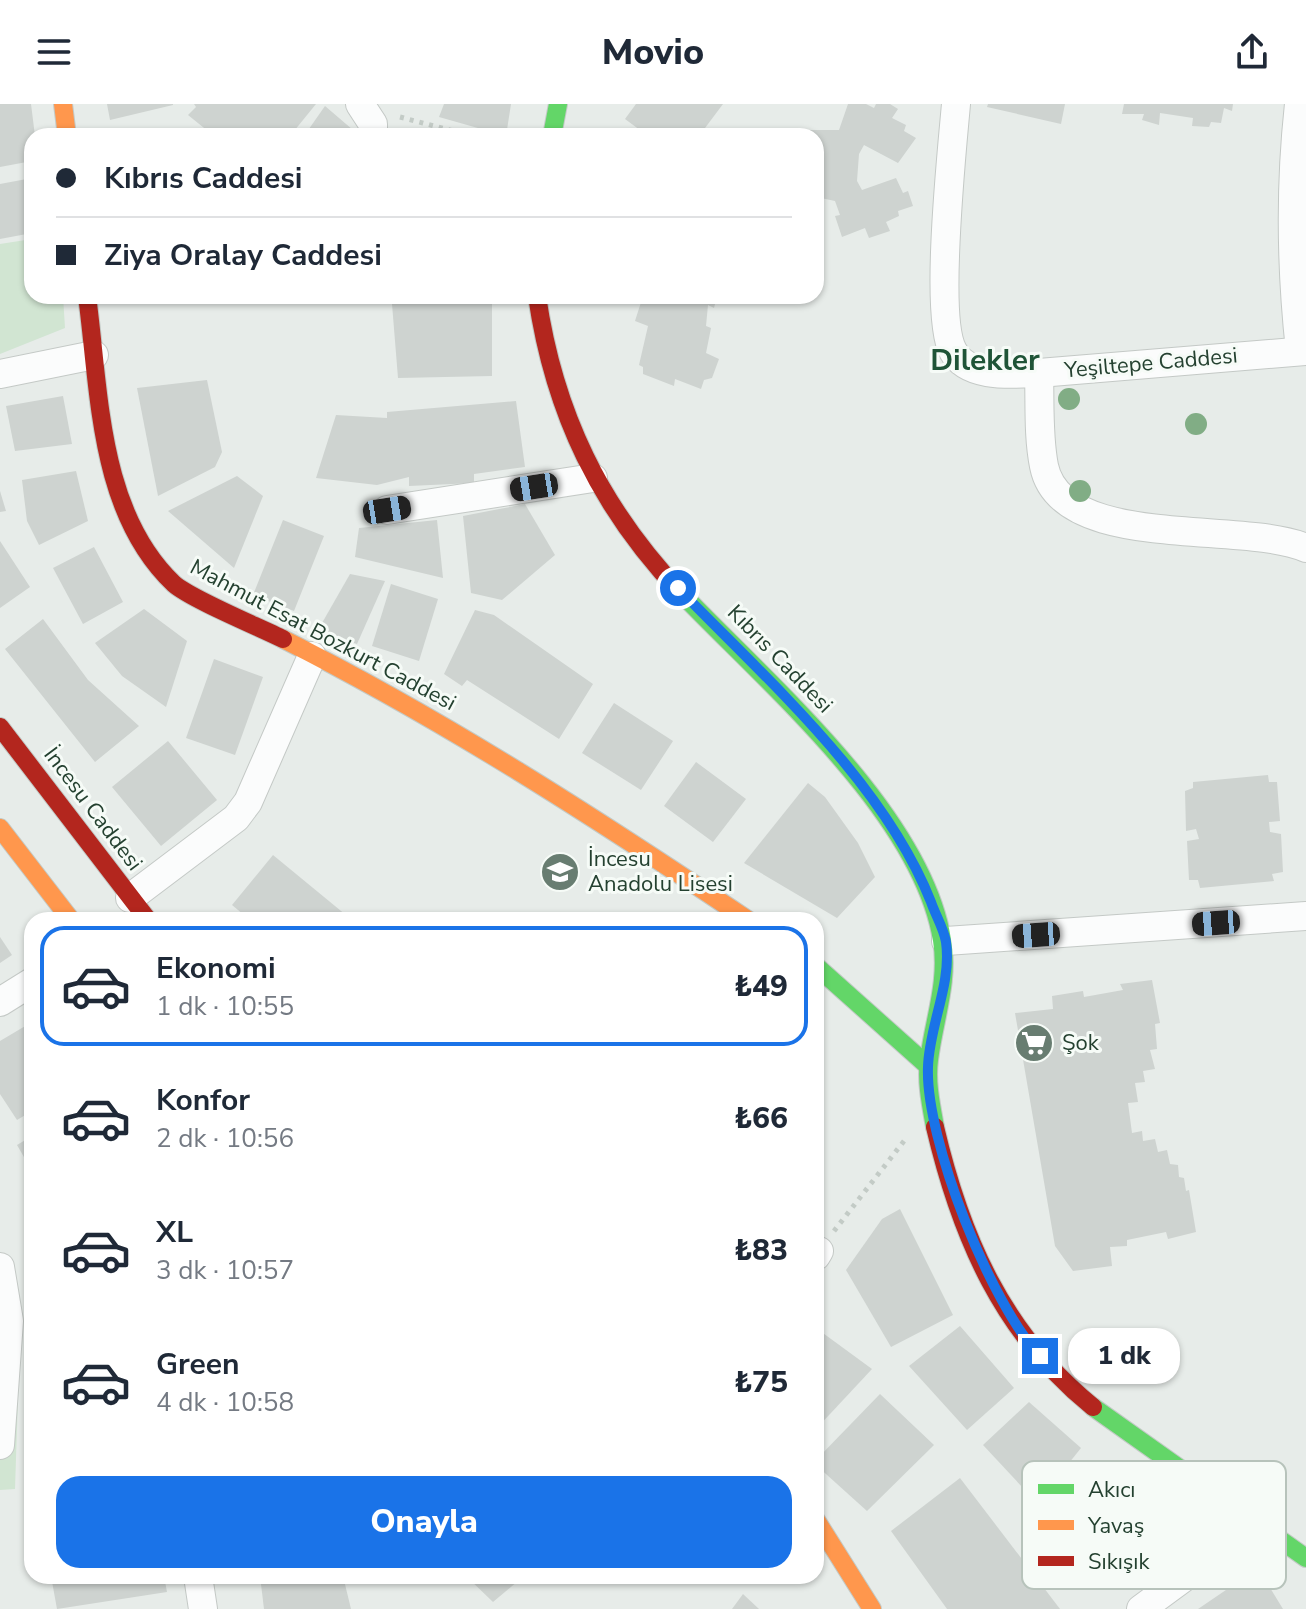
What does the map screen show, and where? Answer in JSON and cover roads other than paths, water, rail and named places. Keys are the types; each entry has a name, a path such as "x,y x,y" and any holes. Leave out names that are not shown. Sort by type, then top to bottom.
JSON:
{"main road":[{"path":"63,104 66,128"},
{"path":"554,128 558,104"},
{"name":"Mahmut Esat Bozkurt Caddesi","path":"88,304 110,463 123,508 157,564 175,585 394,695 591,815 736,912"},
{"name":"Kıbrıs Caddesi","path":"538,304 543,343 558,398 593,478 628,532 846,764 922,880 946,941 941,1005 928,1066 932,1105 969,1232 1021,1336 1060,1377 1170,1461"},
{"name":"İncesu Caddesi","path":"0,727 141,912"},
{"path":"0,828 65,912"},
{"path":"824,973 928,1066"},
{"path":"824,1530 868,1604"},
{"name":"Kıbrıs Caddesi","path":"1286,1543 1306,1558"},
{"path":"828,1571 868,1604"}],"street":[{"name":"Yeşiltepe Caddesi","path":"956,104 946,273 948,334 954,353 967,364 998,375 1303,350"},
{"path":"1299,104 1291,174 1293,285 1303,350"},
{"path":"362,106 373,128"},
{"path":"0,374 94,355"},
{"path":"1039,373 1044,467 1052,487 1074,509 1103,520 1264,536 1306,548"},
{"path":"387,510 593,478"},
{"path":"130,898 236,818 248,802 312,656"},
{"path":"946,941 1306,916"},
{"path":"0,1002 24,987"},
{"path":"0,1267 9,1321 0,1445"},
{"path":"199,1584 203,1609"},
{"path":"1141,1609 1168,1589"}],"place":[{"name":"İncesu Anadolu Lisesi","path":"560,872"},
{"name":"Şok","path":"1034,1043"}],"district":[{"name":"Dilekler","path":"985,360"}]}
